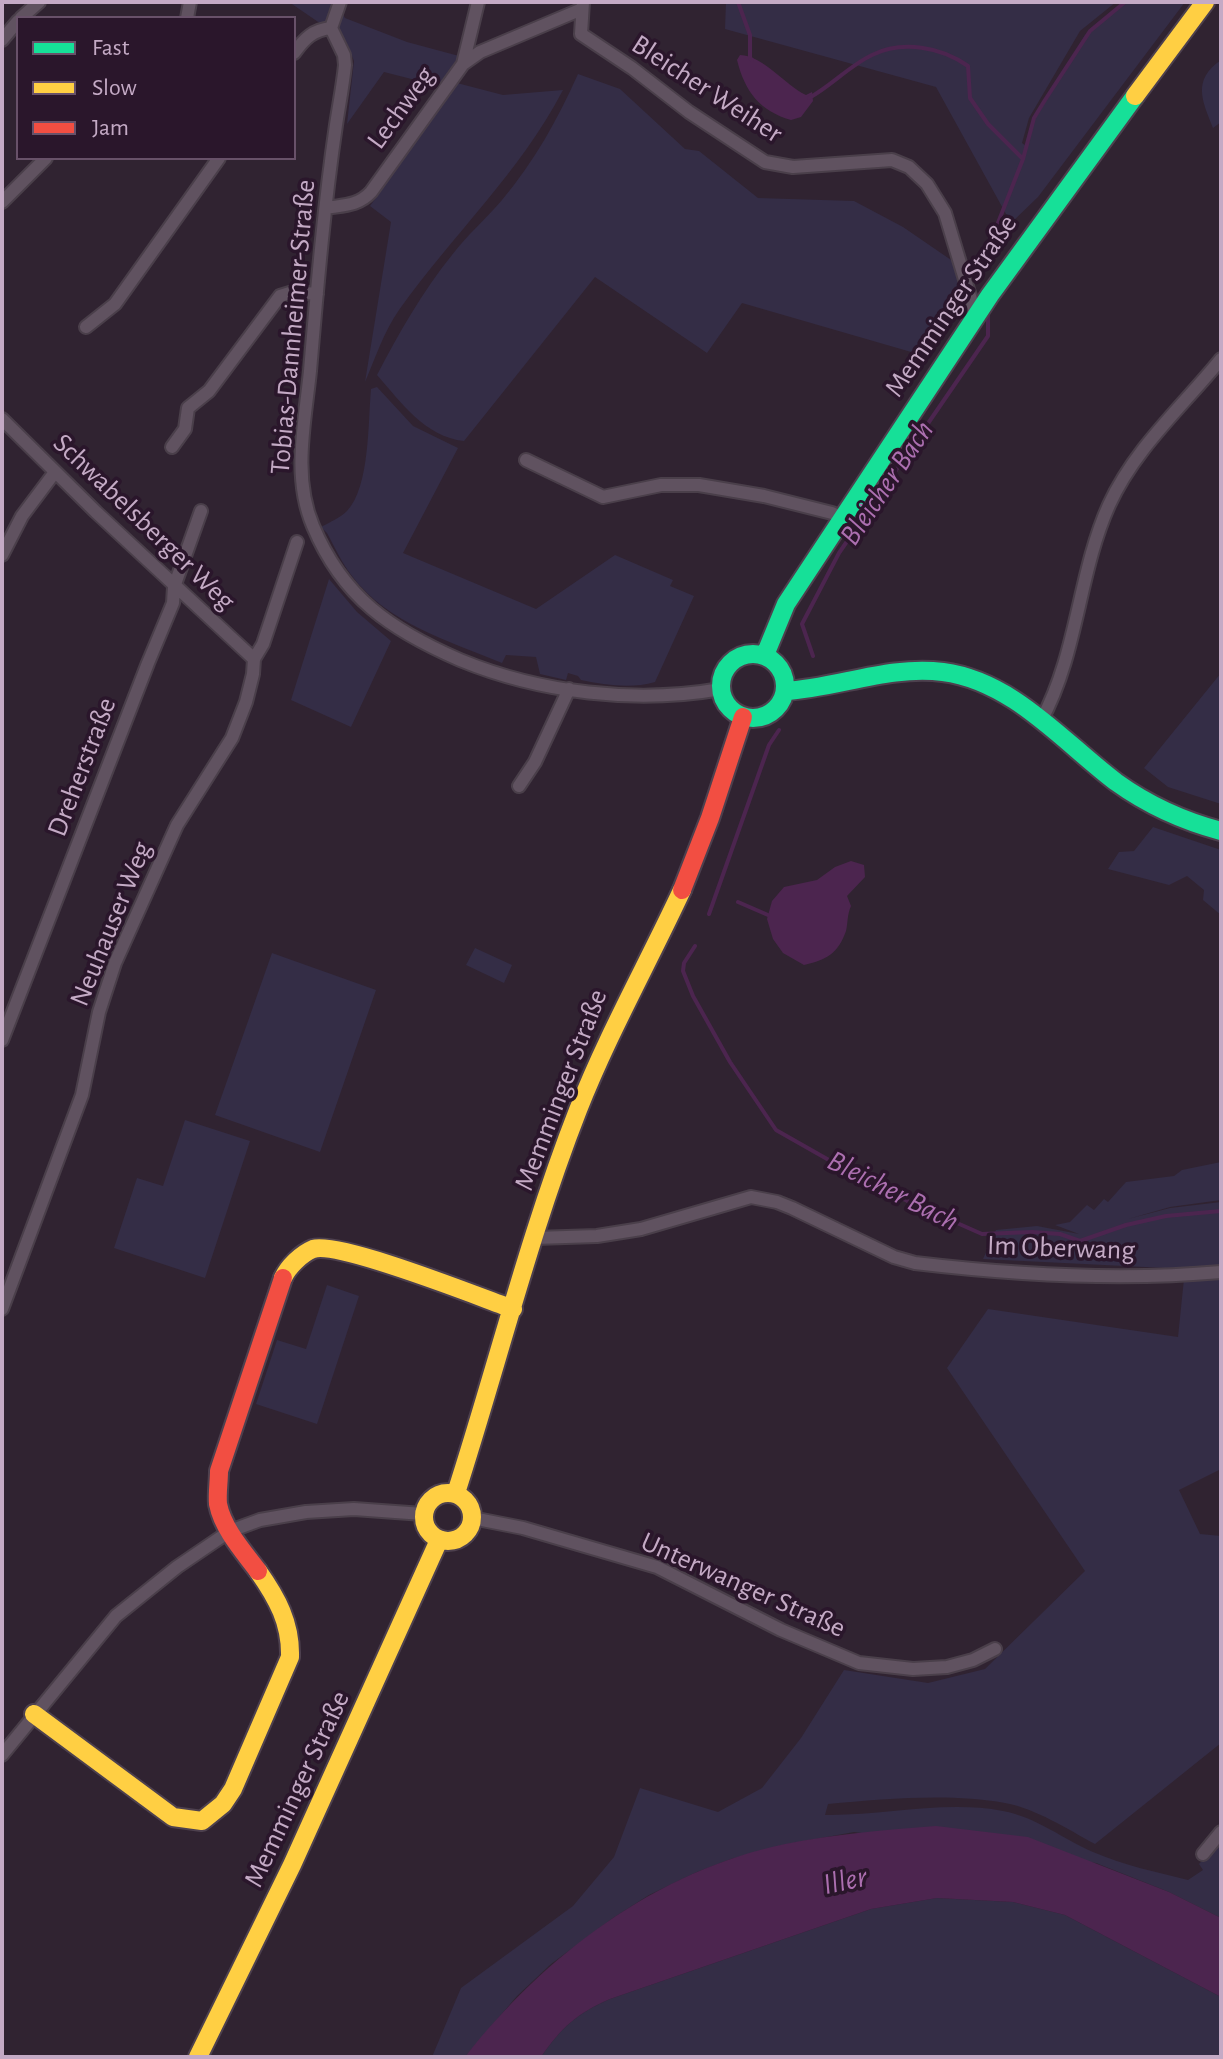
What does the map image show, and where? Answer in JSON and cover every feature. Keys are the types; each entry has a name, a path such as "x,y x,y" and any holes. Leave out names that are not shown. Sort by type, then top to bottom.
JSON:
{"main road":[{"name":"Memminger Straße","path":"765,655 786,604 976,316 1052,207 1205,2"},
{"path":"754,653 765,655 781,670 785,691 775,710 754,718 743,717 728,706 721,689 726,668 733,660 754,653"},
{"path":"785,691 828,687 918,669 965,676 999,692 1041,721 1146,802 1201,826 1221,831"},
{"name":"Memminger Straße","path":"456,1493 576,1114 604,1044 694,860 743,717"},
{"path":"34,1714 173,1817 202,1821 223,1804 233,1789 290,1657 292,1643 289,1625 281,1608 230,1531 218,1502 219,1471 284,1274 301,1255 314,1249 345,1250 513,1309"},
{"path":"456,1493 470,1506 472,1518 467,1531 460,1538 439,1540 427,1529 423,1514 427,1504 438,1494 456,1493"},
{"name":"Memminger Straße","path":"198,2057 243,1972 351,1740 439,1540"}],"street":[{"path":"23,16 39,2"},
{"path":"296,50 308,35 331,28 340,2"},
{"name":"Lechweg","path":"326,208 362,201 463,64 478,2"},
{"path":"463,64 480,52 582,6"},
{"name":"Bleicher Weiher","path":"582,6 581,34 765,162 793,167 892,160 909,167 927,184 945,213 976,316"},
{"path":"2,40 16,24"},
{"name":"Tobias-Dannheimer-Straße","path":"331,28 344,55 345,65 326,208 300,474 312,524 334,565 371,610 400,632 504,676 569,689 669,695 721,689"},
{"path":"2,202 44,160"},
{"path":"86,327 115,304 218,160"},
{"path":"172,447 185,429 188,408 209,391 280,296 293,292 317,294"},
{"path":"1041,721 1066,663 1097,538 1110,504 1156,432 1221,359"},
{"name":"Schwabelsberger Weg","path":"2,419 174,587 254,659"},
{"path":"526,460 603,497 661,485 699,485 764,496 842,518"},
{"path":"2,555 22,516 55,472"},
{"name":"Dreherstraße","path":"2,1040 173,603 174,587 201,511"},
{"path":"254,659 263,644 297,542"},
{"name":"Neuhauser Weg","path":"2,1309 82,1095 99,1012 115,963 177,825 232,738 246,702 254,659"},
{"path":"519,786 535,762 569,689"},
{"name":"Im Oberwang","path":"535,1238 597,1236 641,1229 751,1197 777,1202 894,1257 915,1263 1074,1276 1221,1272"},
{"path":"2,1755 116,1616 177,1567 230,1531 260,1520 306,1512 354,1509 423,1514"},
{"name":"Unterwanger Straße","path":"472,1518 523,1528 657,1567 810,1643 859,1663 913,1669 947,1667 973,1660 995,1649"},
{"path":"1203,1854 1221,1832"}],"shaded area":[{"path":"289,2 336,2 345,18 407,42 459,56 439,86 384,72 347,124 354,61 346,41"},
{"path":"726,2 1116,2 1080,31 1029,118 1022,143 1026,146 1035,119 1085,35 1124,2 1185,2 1038,197 1011,223 936,87 725,29"},
{"path":"1221,60 1221,122 1213,128 1202,91 1206,75"},
{"path":"578,74 620,89 685,149 699,151 758,198 854,201 903,227 954,262 964,290 925,356 742,303 707,353 595,277 464,441 437,433 415,417 377,375 431,283 514,186 535,155"},
{"path":"457,83 503,95 563,90 546,120 506,176 399,310 384,336 365,382 391,222 370,206"},
{"path":"377,387 413,426 458,448 403,553 536,609 615,555 673,580 670,586 694,596 655,682 609,685 581,680 568,673 566,680 540,674 536,657 506,655 502,663 421,629 383,607 367,593 348,571 321,527 347,511 355,500 364,470 371,389"},
{"path":"329,579 357,612 391,641 351,727 291,700"},
{"path":"1221,673 1221,804 1168,787 1144,768"},
{"path":"1153,827 1221,850 1221,915 1203,900 1204,890 1187,876 1169,885 1108,869 1119,852 1134,851"},
{"path":"475,948 512,965 504,983 466,965"},
{"path":"272,953 376,990 320,1152 215,1115"},
{"path":"185,1120 250,1141 205,1278 114,1248 137,1178 163,1186"},
{"path":"1221,1162 1221,1200 1170,1207 1128,1219 1170,1208 1221,1202 1221,1469 1179,1490 1200,1534 1221,1536 1221,1743 1095,1844 1029,1810 984,1800 917,1798 828,1804 825,1815 958,1807 1003,1811 1038,1823 1104,1857 1188,1880 1203,1870 1199,1864 1221,1840 1221,1918 1169,1892 1096,1863 854,1832 783,1845 731,1859 649,1895 551,1964 517,1996 465,2057 432,2057 461,1988 573,1906 614,1857 640,1788 718,1812 762,1788 801,1738 844,1670 928,1683 985,1669 1085,1571 947,1368 988,1309 1178,1337 1185,1269 983,1259 996,1230 1037,1226 1079,1234 1055,1225 1070,1222 1087,1205 1094,1210 1104,1199 1108,1202 1126,1182 1174,1176 1182,1170"},
{"path":"327,1285 359,1296 317,1424 256,1404 277,1340 306,1349"},
{"path":"937,1898 1013,1902 1065,1915 1221,1997 1221,2057 541,2057 571,2022 610,1999 871,1909"}],"water":[{"path":"740,55 766,65 806,95 812,92 813,101 801,117 791,120 780,116 755,99 740,71 737,60"},
{"path":"851,861 864,865 865,877 847,896 851,906 846,931 835,951 819,961 804,965 783,953 773,939 767,919 772,901 784,887 817,880 835,867"},
{"name":"Iller","path":"936,1826 1028,1837 1169,1892 1221,1918 1221,1997 1065,1915 1013,1902 937,1898 871,1909 610,1999 571,2022 541,2057 465,2057 496,2020 567,1952 648,1896 692,1874 785,1844"}],"waterway":[{"name":"Bleicher Bach","path":"738,2 750,35 752,60"},
{"path":"1023,159 1034,118 1045,100 1090,31 1125,2"},
{"name":"Bleicher Bach","path":"809,98 848,70 884,50 909,47 934,50 968,66 970,98 988,124 1023,159 978,274"},
{"name":"Bleicher Bach","path":"813,656 802,624 839,553 988,336 988,316"},
{"name":"Bleicher Bach","path":"709,914 769,745 779,730"},
{"path":"738,902 768,915"},
{"name":"Bleicher Bach","path":"695,946 684,963 683,971 693,996 730,1062 776,1130 887,1193 906,1200 931,1217 948,1219 982,1234 1032,1232 1060,1234 1080,1241 1126,1225 1166,1216 1221,1211"}],"traffic: fast":[{"path":"765,655 786,604 990,295 1135,96"},
{"path":"747,654 759,654 776,663 783,674 785,686 783,698 776,709 759,718 747,718 735,713 726,704 721,692 721,680 726,668 735,659 747,654"},
{"path":"785,691 903,672 943,672 968,678 1015,700 1116,782 1141,798 1180,817 1221,831"}],"traffic: slow":[{"path":"1135,96 1205,2"},
{"path":"456,1493 560,1157 615,1026 682,890"},
{"path":"283,1278 304,1254 313,1249 328,1249 379,1261 513,1309"},
{"path":"448,1493 457,1494 465,1500 471,1508 472,1517 471,1526 465,1534 457,1540 448,1541 439,1540 431,1534 425,1526 424,1517 425,1508 431,1500 439,1494 448,1493"},
{"path":"198,2057 292,1865 439,1540"},
{"path":"34,1714 173,1817 202,1821 223,1804 233,1789 290,1657 282,1611 258,1571"}],"traffic: jam":[{"path":"682,890 710,818 743,717"},
{"path":"258,1571 224,1522 218,1504 219,1471 283,1278"}]}
